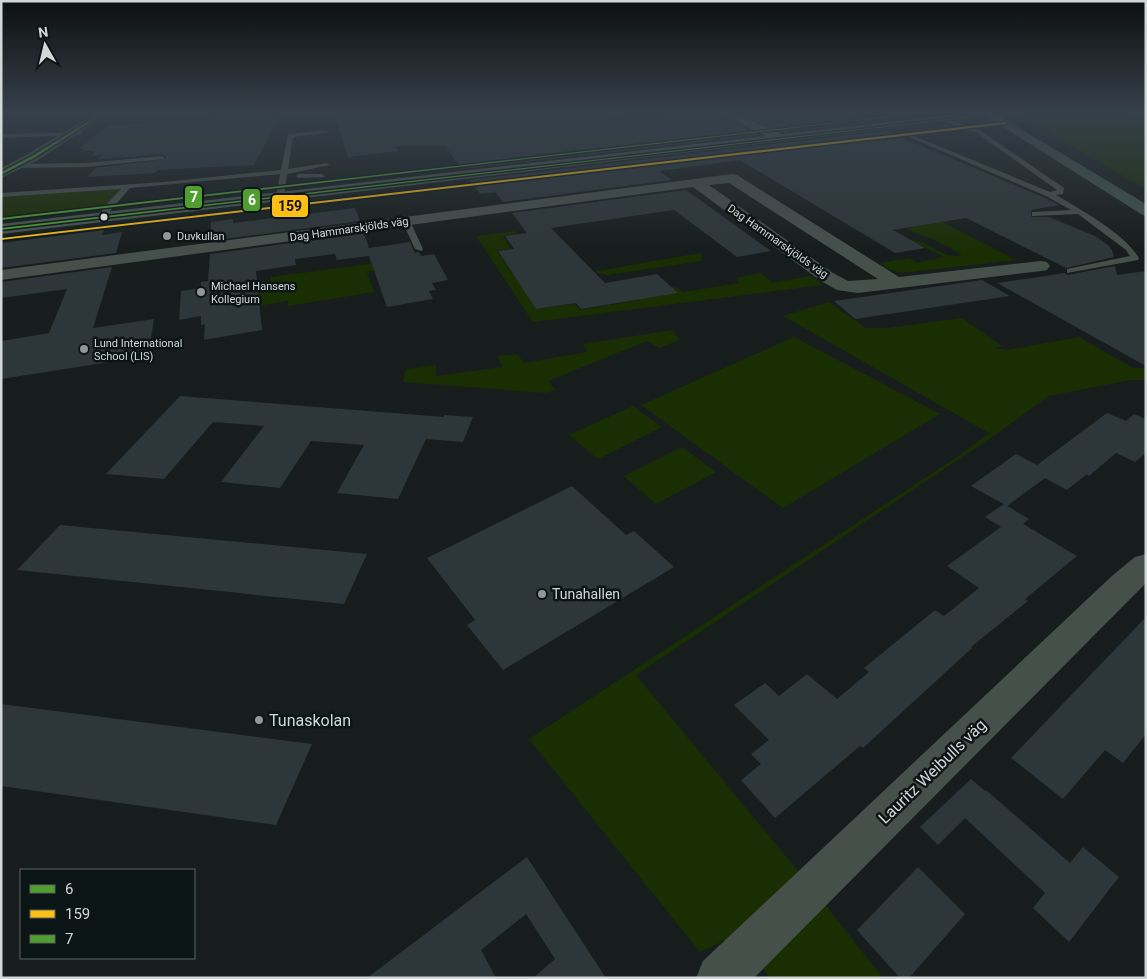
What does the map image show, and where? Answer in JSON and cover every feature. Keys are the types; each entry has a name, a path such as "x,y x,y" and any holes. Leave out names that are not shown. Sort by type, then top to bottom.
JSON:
{"highway":[{"path":"1068,159 1146,211"},
{"path":"1078,159 1146,198"}],"main road":[{"path":"1,229 605,159"}],"street":[{"path":"1,174 29,159"},
{"name":"Dag Hammarskjölds väg","path":"1,275 732,178 895,282"},
{"name":"Dag Hammarskjölds väg","path":"696,183 827,277 844,286 858,287 1041,266"},
{"name":"Lauritz Weibulls väg","path":"726,976 1124,584 1146,566"}],"lane":[{"path":"16,166 86,164 153,159"},
{"path":"280,197 288,159"},
{"path":"964,159 1049,194 1080,212 1129,248 1135,258 1070,271"},
{"path":"1015,159 1060,190 1060,192 1049,194"},
{"path":"1,195 284,174 327,165"},
{"path":"284,174 322,176"},
{"path":"104,218 106,210 127,187"},
{"path":"1035,214 1080,212"},
{"path":"406,222 419,249"}],"green space":[{"path":"1093,159 1146,159 1146,189"},
{"path":"128,188 115,207 1,220 1,197"},
{"path":"881,190 1016,260 902,273 882,267 885,266 881,263 910,258 917,263 944,257 911,240 924,243 949,255 962,255 935,240 906,229 915,226"},
{"path":"515,231 517,234 503,236 511,249 497,251 512,274 529,271 528,294 537,309 575,304 580,310 640,300 635,293 675,287 683,292 740,283 736,278 761,273 773,283 810,276 823,285 533,322 476,236"},
{"path":"700,253 703,256 701,261 608,275 596,273 597,271"},
{"path":"376,263 379,269 367,272 374,292 288,306 288,301 238,309 246,283 271,281 271,277"},
{"path":"829,302 866,328 888,328 962,318 1002,346 994,348 1008,350 1079,337 1133,368 1146,368 1146,380 1130,380 1049,396 995,435 636,675 812,888 883,978 771,978 734,936 700,952 529,739 963,453 989,433 783,316"},
{"path":"673,330 679,340 659,348 647,341 548,381 555,390 545,393 403,382 406,369 436,365 436,376 502,367 498,356 517,354 524,363 587,352 583,344"},
{"path":"794,337 940,414 783,508 641,405"},
{"path":"633,406 662,427 598,459 569,435"},
{"path":"682,447 716,472 656,504 624,476"}],"building":[{"path":"166,159 257,159 254,165 158,170 155,173 87,177 96,168"},
{"path":"454,159 552,159 462,169"},
{"path":"651,159 952,159 1059,205 1031,210 1031,217 1049,217 1095,236 1108,245 1114,257 1066,268 966,218 893,230 925,248 895,253 740,160 659,171 672,180 503,202 495,192 480,194 470,180"},
{"path":"686,190 771,251 737,257 674,210 551,228 605,283 657,274 678,293 581,309 576,303 536,309 498,251 514,249 505,236 527,233 512,213"},
{"path":"355,208 360,221 210,241 211,222 233,219 233,223"},
{"path":"104,230 102,235 122,232 116,253 1,268 1,243"},
{"name":"Michael Hansens Kollegium","path":"364,233 369,248 410,242 415,253 419,252 421,256 434,254 448,280 432,283 436,290 429,291 433,299 387,307 369,256 337,260 335,254 295,259 296,265 256,271 262,330 204,340 205,324 201,325 201,316 179,320 181,291 201,288 201,282 208,281 210,254"},
{"path":"1115,266 1117,275 1146,271 1146,366 997,283 1065,273 1067,275"},
{"path":"112,267 93,328 154,319 148,356 1,379 1,341 49,333 67,289 1,298 1,282"},
{"path":"982,280 1010,296 855,319 834,301"},
{"path":"180,396 444,417 444,415 473,417 463,442 426,439 398,499 337,493 364,445 311,441 280,488 221,482 264,426 213,422 164,479 106,474"},
{"path":"1107,413 1126,421 1134,414 1146,419 1146,453 1135,462 1116,453 1089,476 1087,474 1067,490 1045,478 1007,506 971,486 1016,454 1037,465"},
{"name":"Tunahallen","path":"572,486 626,535 634,531 674,567 503,670 467,625 475,620 427,558"},
{"path":"1004,504 1029,519 1023,524 1077,556 1025,599 1028,601 971,647 863,748 860,746 775,818 741,780 761,764 751,754 769,740 734,705 765,683 779,696 807,674 837,699 869,672 864,668 935,610 944,616 979,588 947,566 1001,527 985,517"},
{"path":"60,525 367,554 344,604 17,570"},
{"path":"1146,617 1146,734 1123,763 1105,750 1063,799 1011,758"},
{"path":"1,704 312,744 276,825 1,786"},
{"path":"971,779 1070,863 1083,847 1119,877 1069,942 1033,908 1045,893 965,818 938,845 920,827"},
{"path":"527,857 606,978 533,978 555,959 526,914 481,950 496,978 367,978"},
{"path":"918,867 965,914 909,978 900,978 857,930"}],"transit line":[{"name":"6","path":"1,174 30,159"},
{"name":"7","path":"1,219 524,159"},
{"name":"6","path":"1,229 609,159"},
{"name":"159","path":"2,239 696,159"}],"place":[{"name":"Duvkullan","path":"167,236"},
{"name":"Michael Hansens Kollegium","path":"201,292"},
{"name":"Lund International School (LIS)","path":"84,349"},
{"name":"Tunahallen","path":"542,594"},
{"name":"Tunaskolan","path":"259,720"}]}
